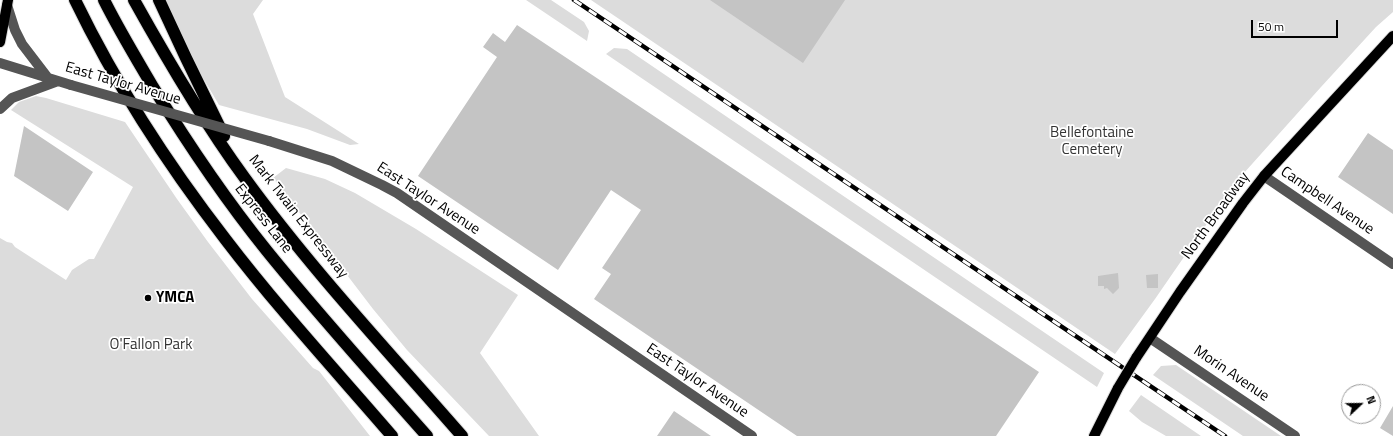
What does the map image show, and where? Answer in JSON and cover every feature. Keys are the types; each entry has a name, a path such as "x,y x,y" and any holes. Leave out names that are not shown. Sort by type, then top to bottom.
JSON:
{"highway":[{"path":"75,0 98,45 152,135 200,205 225,239 274,299 392,436"},
{"name":"Express Lane","path":"104,0 166,108 191,148 227,199 266,250 306,298 427,436"},
{"name":"Mark Twain Expressway","path":"134,0 188,93 224,149 245,178 308,258 462,436"},
{"path":"159,0 245,178"}],"main road":[{"path":"0,42 7,2"},
{"name":"North Broadway","path":"1094,436 1118,388 1136,358 1218,238 1264,176 1393,36"}],"street":[{"path":"7,2 15,30 22,44 48,78"},
{"name":"East Taylor Avenue","path":"0,63 71,85 269,141 332,161 382,185 397,193 752,436"},
{"path":"0,109 12,98 58,81"},
{"name":"Campbell Avenue","path":"1264,176 1393,264"},
{"name":"Morin Avenue","path":"1150,338 1295,436"}],"green space":[{"path":"164,0 263,0 253,14 285,97 359,144 350,145 307,129 219,105 192,59"},
{"path":"526,0 551,0 584,22 589,31 587,41"},
{"name":"Bellefontaine Cemetery","path":"591,0 1393,0 1393,12 1376,27 1235,183 1115,354"},
{"path":"614,48 627,49 1104,373 1097,387 606,54"},
{"name":"O'Fallon Park","path":"36,96 125,122 177,199 252,299 313,368 319,371 370,436 0,436 0,238 12,243 15,247 66,280 72,270 89,259 94,259 133,187 11,110 19,102"},
{"path":"286,168 325,179 355,193 416,229 518,295 480,353 539,436 489,436 407,350 373,309 273,178"},
{"path":"1176,365 1281,436 1243,436 1153,375 1161,366"},
{"path":"1141,395 1201,436 1166,436 1142,422 1129,411"}],"building":[{"path":"710,0 845,0 803,63"},
{"path":"517,25 1039,372 996,436 797,436 594,299 611,274 602,268 641,210 611,190 558,270 418,176 497,57 483,47 493,33 505,42"},
{"path":"24,126 93,172 68,211 14,176"},
{"path":"1368,133 1393,150 1393,214 1338,177"},
{"path":"1118,273 1119,288 1113,294 1107,288 1104,289 1104,286 1098,286 1098,276"},
{"path":"1158,274 1158,288 1147,288 1146,275"},
{"path":"1393,406 1393,436 1380,428"},
{"path":"674,411 711,436 657,436"}],"railway":[{"path":"574,0 1225,436"}],"place":[{"name":"YMCA","path":"148,298"}]}
